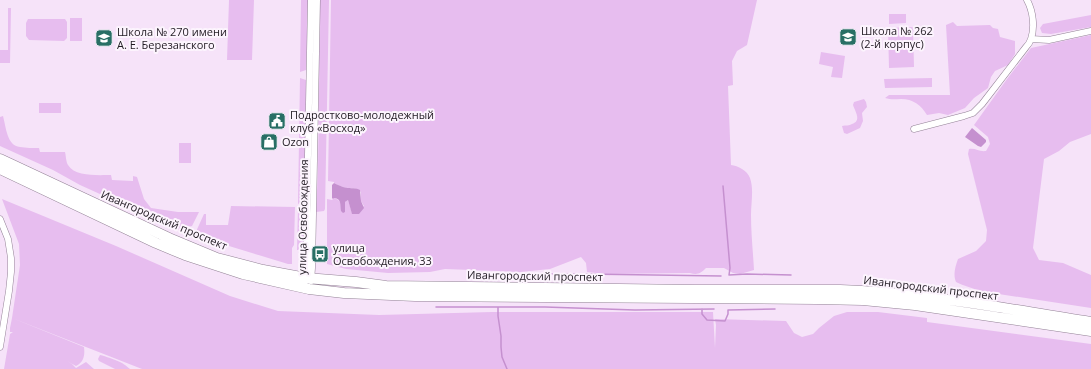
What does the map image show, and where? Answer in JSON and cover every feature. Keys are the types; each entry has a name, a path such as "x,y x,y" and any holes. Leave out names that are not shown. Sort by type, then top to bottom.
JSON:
{"highway":[{"name":"Ивангородский проспект","path":"0,159 169,238 217,258 351,294 414,296 863,300 915,305 1091,331"},
{"name":"Ивангородский проспект","path":"0,169 156,243 242,274 309,282 393,286 694,290 832,290 892,293 930,297 1091,322"}],"street":[{"name":"улица Освобождения","path":"309,282 311,0"},
{"name":"улица Освобождения","path":"309,282 317,0"},
{"path":"914,129 973,113 982,104 1031,39 1033,26 1032,15 1027,0"},
{"path":"1031,39 1049,40 1091,31"},
{"path":"0,219 10,247 11,272 0,347"}],"shaded area":[{"path":"229,0 254,0 252,60 227,60"},
{"path":"301,0 308,0 306,70 300,72"},
{"path":"320,0 329,0 325,209 324,211 316,212 318,169"},
{"path":"331,0 757,0 747,45 737,51 732,61 733,85 728,86 731,165 739,167 747,173 752,187 751,222 754,270 740,274 733,273 724,268 706,268 697,274 606,274 587,272 586,263 581,257 550,269 520,272 445,269 430,272 388,273 346,269 327,264 327,199 336,199 345,210 345,202 348,200 353,214 364,206 361,201 361,192 354,188 342,187 334,182 328,181"},
{"path":"8,8 11,8 10,63 0,63 0,50 8,50"},
{"path":"889,14 906,14 906,23 889,24"},
{"path":"1091,15 1091,27 1051,34 1042,33 1040,28 1043,24"},
{"path":"70,18 82,18 82,41 70,41"},
{"path":"28,19 65,19 67,22 67,38 64,41 29,40 26,36 26,23"},
{"path":"953,22 957,26 990,25 993,28 998,29 1000,37 1015,41 1015,54 1008,65 995,71 991,77 988,88 974,98 965,108 948,115 939,113 927,115 922,108 913,101 885,98 889,95 950,95 946,25"},
{"path":"913,27 914,67 889,68 888,28"},
{"path":"1091,35 1091,134 1070,142 1059,151 1044,159 1033,248 1039,260 1063,263 1091,275 1091,308 979,291 961,285 956,282 955,277 958,259 976,251 986,241 987,230 968,154 969,149 986,151 990,144 988,137 974,125 1031,48"},
{"path":"821,52 845,56 842,78 831,77 833,67 819,64"},
{"path":"300,78 306,80 304,201 298,204"},
{"path":"932,78 932,87 885,88 884,79"},
{"path":"864,99 867,107 862,113 863,121 860,128 847,134 844,133 842,126 851,125 857,121 857,116 853,105 854,102"},
{"path":"39,103 61,103 61,113 39,113"},
{"path":"3,116 10,140 16,146 25,148 39,148 40,152 65,152 68,165 76,172 94,175 111,175 112,180 133,181 133,176 137,177 144,199 151,208 178,212 199,212 192,226 187,227 184,232 80,185 53,170 0,146 0,117"},
{"path":"972,128 986,140 981,147 965,137"},
{"path":"179,143 191,143 191,163 179,163"},
{"path":"334,183 343,187 360,190 361,201 364,208 359,214 352,214 348,200 345,202 345,212 343,213 341,211 339,201 332,198 332,185"},
{"path":"2,199 116,246 230,296 278,311 379,315 492,312 713,312 715,348 715,319 786,321 794,333 802,337 813,334 834,316 847,312 878,312 927,318 927,322 1091,344 1091,369 142,369 12,318 20,265 19,244"},
{"path":"231,206 295,207 292,264 229,246 211,243 194,236 204,214 206,214 206,225 228,225"},
{"path":"298,208 304,210 303,250 297,250"},
{"path":"12,318 84,347 83,358 79,364 76,366 67,361 76,368 86,362 94,369 4,369 10,334 13,332 10,332"},
{"path":"100,355 121,362 130,369 115,369 99,361 98,359"}],"waterway":[{"path":"723,186 730,268 729,275 791,275"},
{"path":"502,274 721,276"},
{"path":"436,307 545,307 635,310 714,309"},
{"path":"498,308 502,357 507,369"},
{"path":"702,309 702,314 707,320 725,321 728,310 775,309"}],"place":[{"name":"Школа № 262 (2-й корпус)","path":"848,37"},
{"name":"Школа № 270 имени А. Е. Березанского","path":"104,38"},
{"name":"Подростково-молодежный клуб «Восход»","path":"277,121"},
{"name":"Ozon","path":"269,142"},
{"name":"улица Освобождения, 33","path":"320,254"}]}
